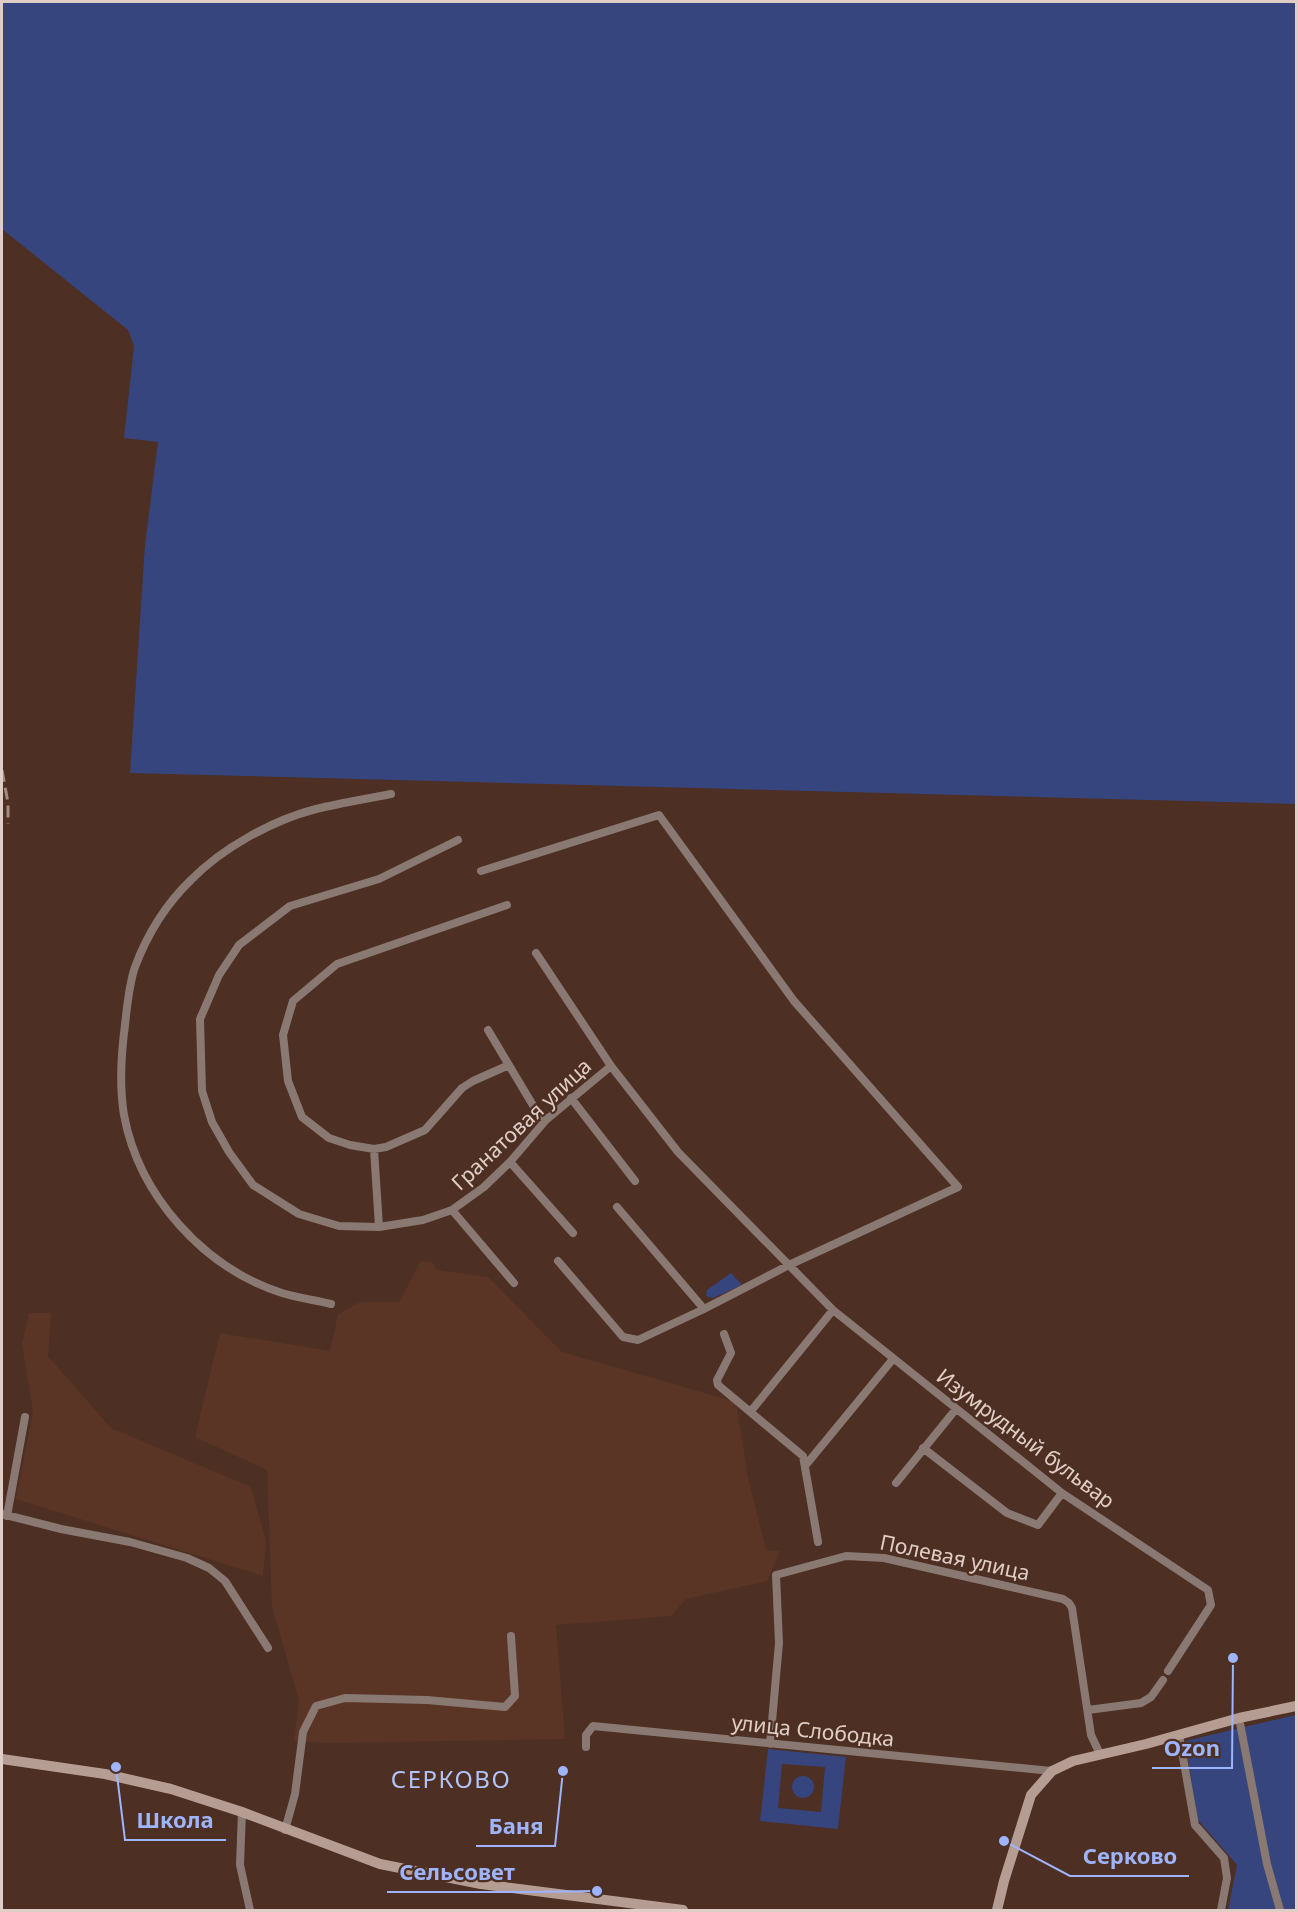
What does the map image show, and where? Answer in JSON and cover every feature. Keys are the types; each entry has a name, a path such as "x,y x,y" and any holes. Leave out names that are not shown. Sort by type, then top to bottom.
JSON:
{"main road":[{"path":"997,1911 1031,1795 1052,1771 1073,1761 1239,1718 1296,1706"},
{"path":"2,1759 105,1773 138,1780 242,1812 380,1864 481,1884 683,1911"}],"street":[{"path":"331,1304 282,1293 237,1273 197,1244 164,1206 139,1163 124,1116 120,1066 135,968 159,918 191,879 231,846 273,826 314,810 391,794"},
{"path":"481,871 659,815 794,1001 958,1187 789,1265 638,1340 622,1337 558,1261"},
{"name":"Гранатовая улица","path":"458,840 379,879 290,906 238,945 219,975 200,1019 202,1091 212,1122 229,1152 253,1185 299,1214 339,1226 380,1227 423,1220 452,1210 484,1187 510,1162 546,1120 611,1066"},
{"path":"507,905 337,964 293,1001 283,1035 288,1081 302,1117 329,1138 350,1145 374,1149 396,1143 425,1130 462,1088 509,1065"},
{"name":"Изумрудный бульвар","path":"536,953 611,1066 678,1152 833,1310 1062,1494 1208,1590 1211,1605 1168,1671"},
{"path":"488,1030 534,1107 546,1120"},
{"path":"571,1098 635,1181"},
{"path":"374,1149 380,1227"},
{"path":"510,1162 573,1233"},
{"path":"617,1207 704,1309"},
{"path":"452,1210 514,1283"},
{"path":"751,1411 833,1310"},
{"path":"723,1334 731,1357 717,1380 718,1385 803,1455 818,1542"},
{"path":"805,1467 893,1359"},
{"path":"896,1483 956,1409"},
{"path":"25,1417 4,1515 130,1542 187,1558 209,1568 225,1581 268,1648"},
{"path":"923,1448 1007,1513 1038,1525 1062,1494"},
{"name":"Полевая улица","path":"770,1744 779,1643 776,1575 846,1556 884,1558 1052,1597 1069,1603 1072,1608 1091,1735 1100,1754"},
{"path":"285,1830 296,1794 303,1732 316,1706 345,1698 427,1700 505,1707 515,1696 511,1636"},
{"path":"1088,1710 1141,1703 1151,1697 1163,1680"},
{"path":"1239,1718 1267,1864 1280,1911"},
{"name":"улица Слободка","path":"586,1746 586,1735 593,1726 1052,1771"},
{"path":"1179,1735 1195,1825 1224,1858 1227,1878 1221,1911"},
{"path":"242,1812 240,1865 250,1911"}],"shaded area":[{"path":"2,2 1296,2 1296,804 130,773 145,545 158,442 124,438 134,346 128,330 2,229"},
{"path":"421,1261 432,1262 437,1270 488,1277 562,1352 736,1402 748,1477 766,1550 780,1551 767,1581 686,1599 671,1616 556,1625 565,1739 329,1743 294,1741 299,1700 272,1607 267,1470 195,1437 220,1333 330,1351 338,1314 360,1302 399,1302"},
{"path":"731,1273 742,1285 713,1298 706,1295 707,1290"},
{"path":"29,1313 51,1313 48,1356 111,1428 251,1487 266,1541 263,1576 16,1499 33,1412 22,1344"},
{"path":"1296,1715 1296,1910 1228,1910 1237,1865 1198,1820 1185,1741"},
{"path":"768,1749 846,1757 838,1829 760,1821","holes":["782,1764 825,1767 821,1812 778,1808"]},
{"path":"803,1776 811,1779 814,1787 811,1795 803,1798 795,1795 792,1787 795,1779"}],"railway":[{"path":"2,770 8,803 8,824"}],"place":[{"name":"Ozon","path":"1233,1658"},
{"name":"Школа","path":"116,1767"},
{"name":"Баня","path":"563,1771"},
{"name":"Серково","path":"1004,1841"},
{"name":"Сельсовет","path":"597,1891"}],"district":[{"name":"СЕРКОВО","path":"451,1778"}]}
